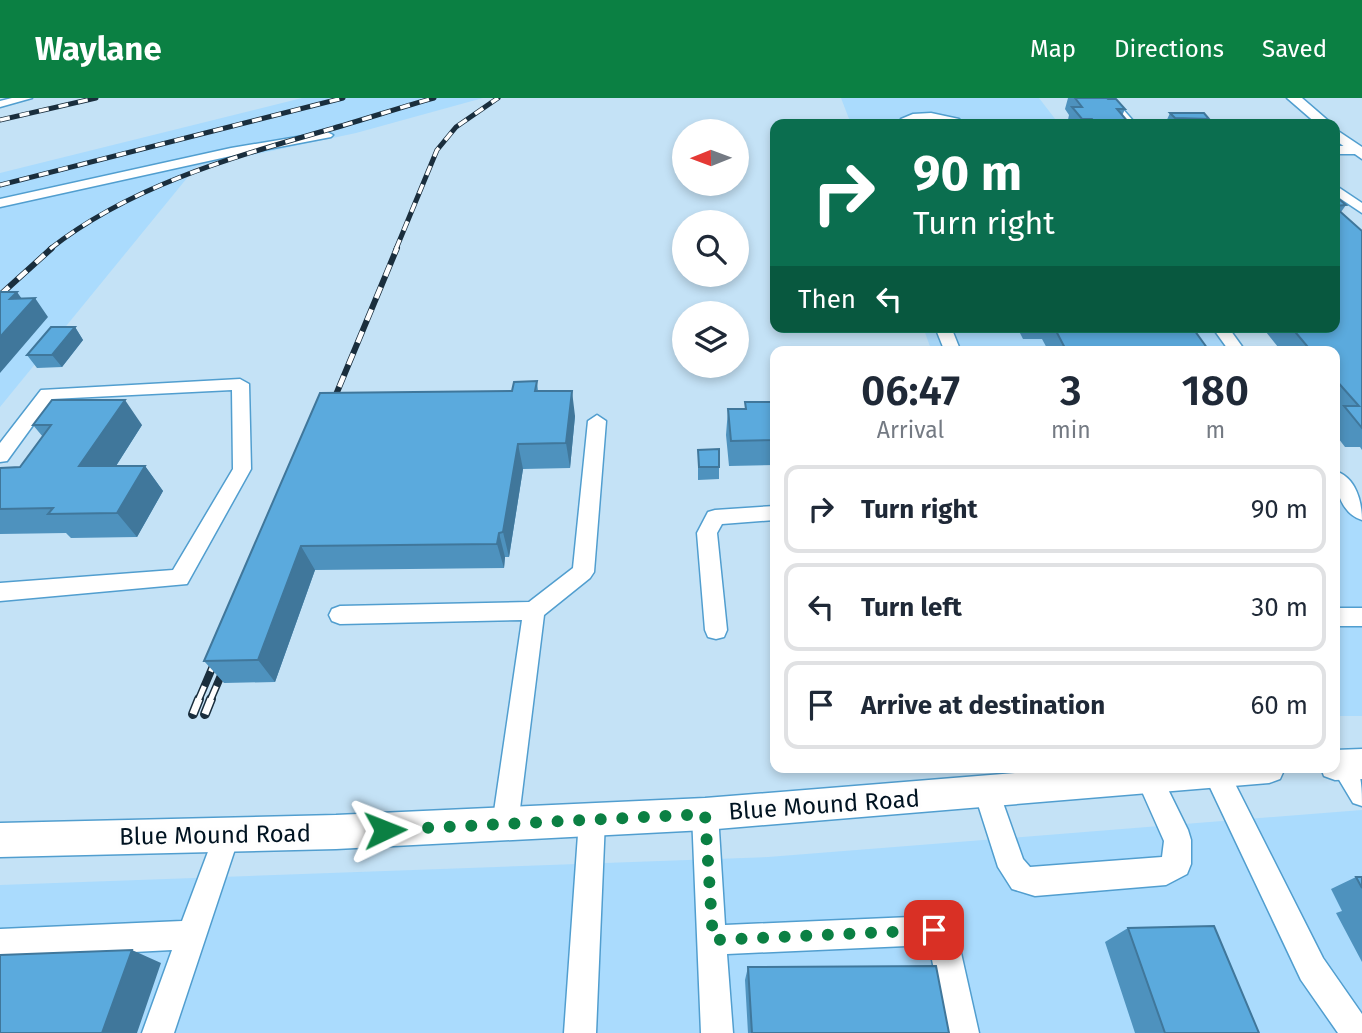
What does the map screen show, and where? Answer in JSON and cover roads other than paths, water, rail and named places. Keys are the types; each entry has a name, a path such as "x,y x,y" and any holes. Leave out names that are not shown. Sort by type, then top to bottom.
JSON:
{"main road":[{"path":"1294,98 1319,119"},
{"path":"1340,136 1359,152"},
{"name":"Blue Mound Road","path":"1,842 505,825 705,814 987,792 1056,777 1149,778 1205,773"}],"lane":[{"path":"0,104 27,98"},
{"path":"1107,98 1126,119"},
{"path":"907,119 926,115 945,119"},
{"path":"0,203 231,152 327,135"},
{"path":"1340,150 1359,152"},
{"path":"1340,193 1362,209"},
{"path":"0,456 47,394 240,384 242,469 179,578 0,592"},
{"path":"340,615 534,611 583,572 597,421"},
{"path":"1340,485 1362,515"},
{"path":"1340,506 1362,515"},
{"path":"716,630 707,533 715,517 770,513"},
{"path":"505,825 534,611"},
{"path":"1340,617 1362,617"},
{"path":"1347,765 1362,794"},
{"path":"1216,773 1312,969 1357,1033"},
{"path":"987,792 1012,867 1022,879 1035,882 1166,872 1177,864 1178,840 1149,778"},
{"path":"705,814 717,1033"},
{"path":"580,1033 592,820"},
{"path":"158,1033 227,834"},
{"path":"713,940 934,930 942,935 963,1033"},
{"path":"0,944 192,935"}],"railway":[{"path":"0,120 96,98"},
{"path":"0,185 343,98"},
{"path":"50,249 113,208 182,176 434,98"},
{"path":"396,249 437,150 456,127 498,98"},
{"path":"0,295 52,248"},
{"path":"330,409 397,248"},
{"path":"198,701 219,652"},
{"path":"210,701 228,659"},
{"path":"193,714 199,699"},
{"path":"205,714 211,699"}]}
